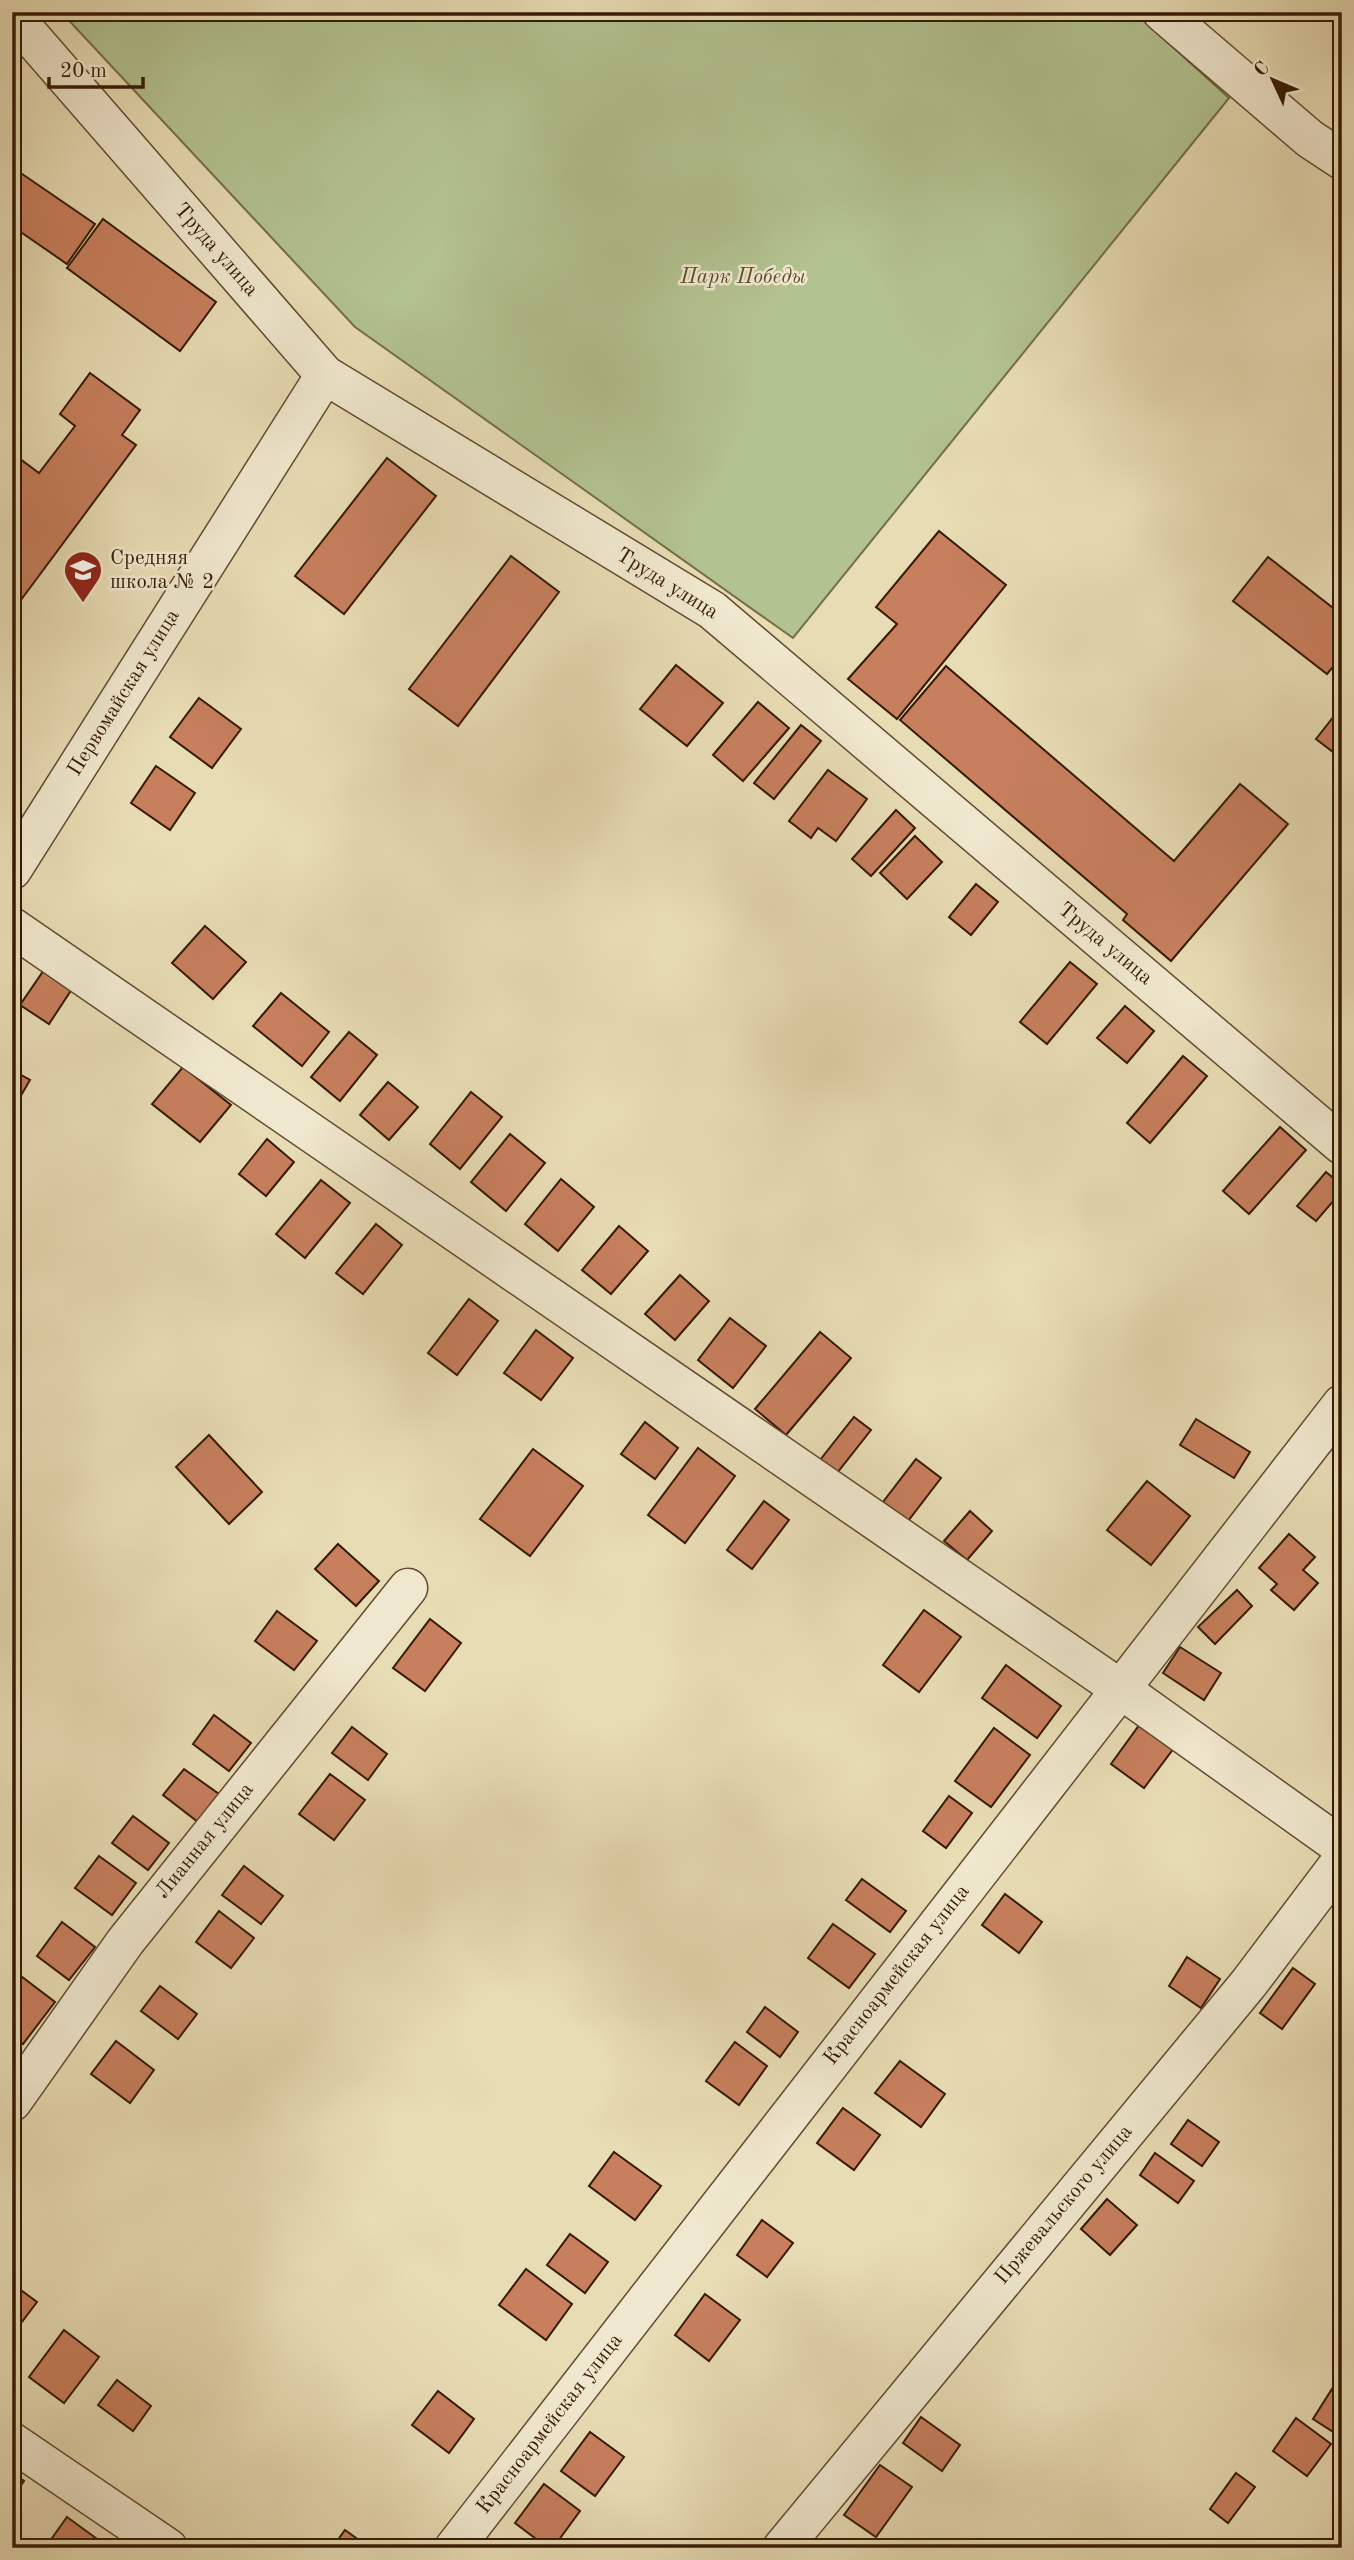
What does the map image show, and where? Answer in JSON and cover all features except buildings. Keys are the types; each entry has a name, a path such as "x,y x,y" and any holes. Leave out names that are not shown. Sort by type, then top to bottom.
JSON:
{"street":[{"path":"1162,12 1310,139 1342,160"},
{"name":"Труда улица","path":"12,15 324,375 712,610 1342,1145"},
{"name":"Первомайская улица","path":"12,870 324,375"},
{"path":"12,927 1119,1688 1342,1847"},
{"name":"Красноармейская улица","path":"454,2548 1342,1404"},
{"name":"Лианная улица","path":"12,2102 125,1942 408,1588"},
{"name":"Пржевальского улица","path":"782,2548 1249,1983 1342,1860"},
{"path":"12,2442 168,2548"}],"green space":[{"name":"Парк Победы","path":"61,12 1134,12 1229,98 793,638 355,327"}],"place":[{"name":"Средняя школа № 2","path":"83,604"}]}
